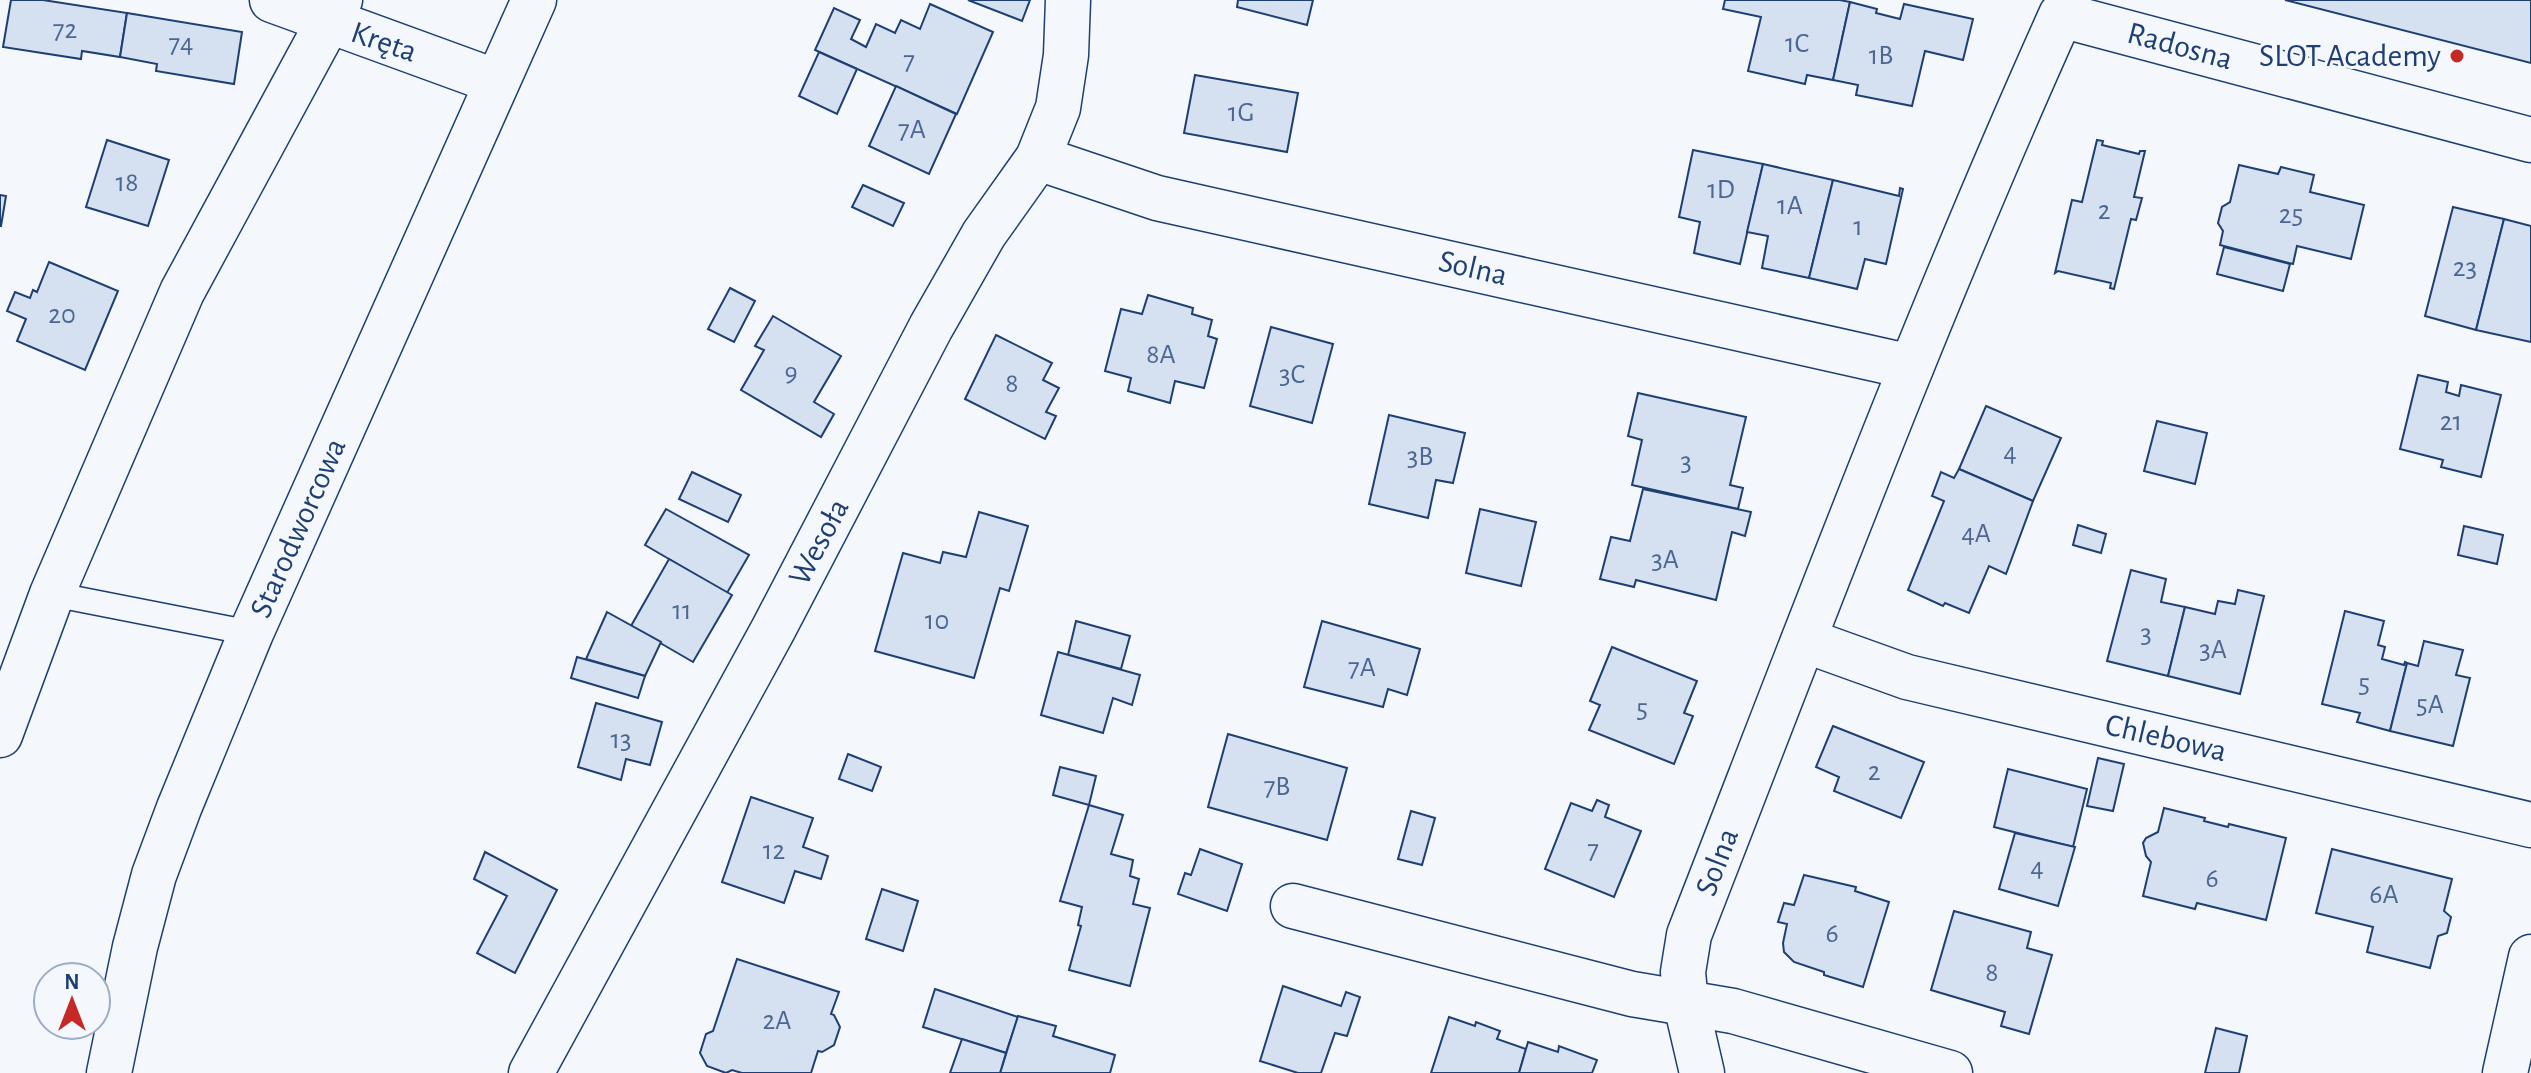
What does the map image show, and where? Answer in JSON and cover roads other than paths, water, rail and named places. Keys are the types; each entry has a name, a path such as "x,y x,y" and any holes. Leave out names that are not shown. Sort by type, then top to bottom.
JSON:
{"street":[{"name":"Kręta","path":"272,0 334,11 497,82"},
{"name":"Starodworcowa","path":"109,1073 135,947 154,875 179,808 251,633 534,0"},
{"name":"Wesoła","path":"533,1073 774,628 931,327 984,234 1038,158 1058,108 1066,55 1068,0"},
{"path":"0,735 52,594 182,292 334,11"},
{"name":"Solna","path":"1702,1073 1686,1004 1683,972 1689,935 1911,367 1997,158 2061,15"},
{"name":"Radosna","path":"2061,15 2531,140"},
{"name":"Solna","path":"1038,158 1157,198 1911,367"},
{"name":"Chlebowa","path":"1804,640 1907,677 2531,825"},
{"path":"1293,906 1617,990 1733,1011 1950,1073"},
{"path":"2505,1073 2531,957"}],"lane":[{"path":"52,594 251,633"}],"place":[{"name":"SLOT Academy","path":"2457,56"}]}
